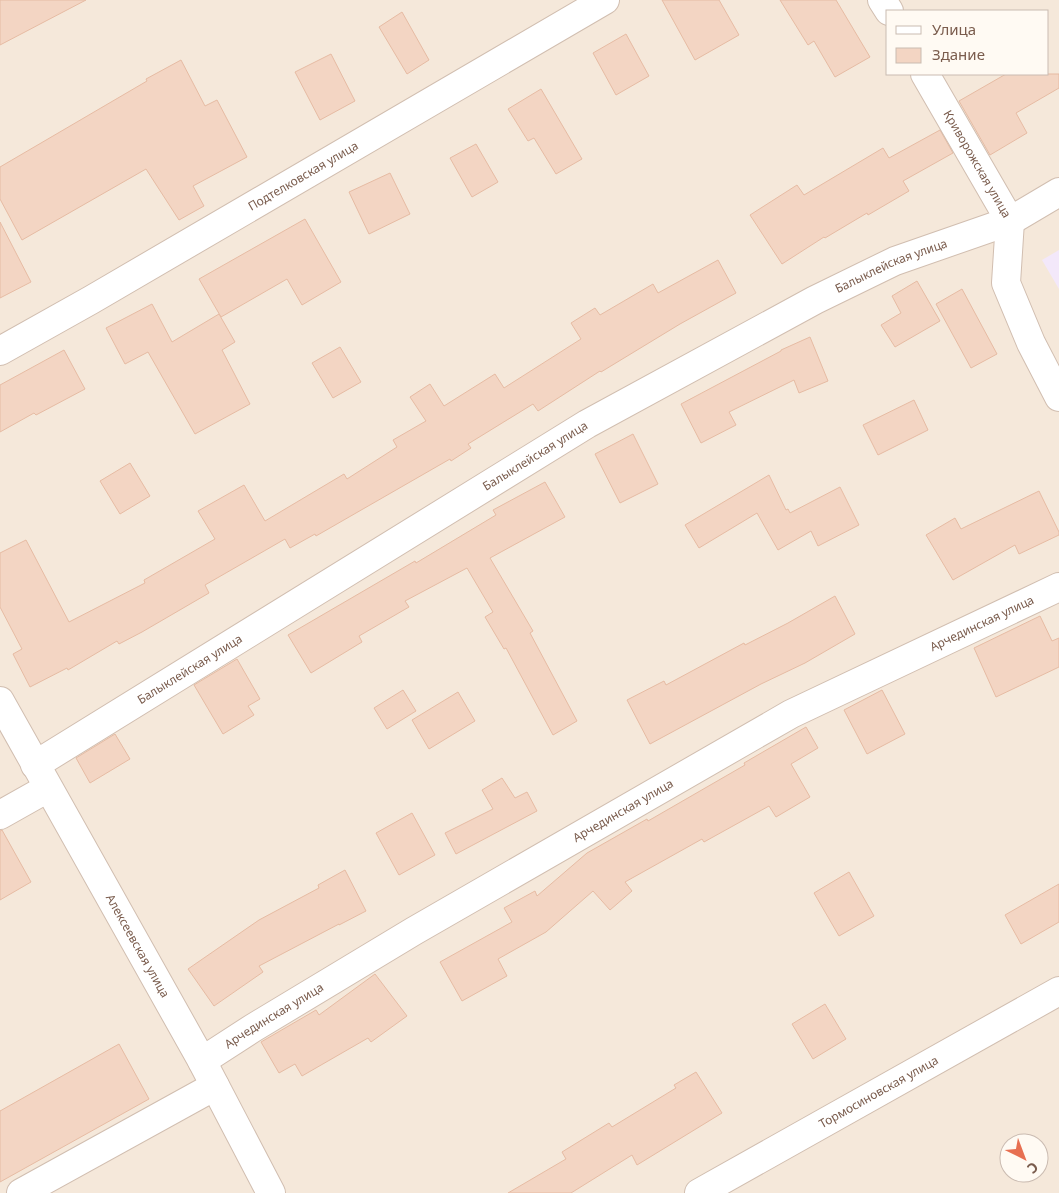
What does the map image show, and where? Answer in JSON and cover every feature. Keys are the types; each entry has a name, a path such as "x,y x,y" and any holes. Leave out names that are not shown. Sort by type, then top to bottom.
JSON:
{"street":[{"name":"Подтелковская улица","path":"0,351 100,296 605,0"},
{"name":"Криворожская улица","path":"926,75 1010,221 1006,283 1031,343 1059,397"},
{"name":"Балыклейская улица","path":"0,814 41,776 596,419 815,300 896,261 1010,221 1059,192"},
{"name":"Арчединская улица","path":"202,1061 414,931 791,714 1059,587"},
{"name":"Алексеевская улица","path":"0,701 202,1061 270,1193"},
{"name":"Тормосиновская улица","path":"699,1193 1059,991"},
{"path":"21,1193 215,1086"}],"shaded area":[{"path":"0,0 1059,0 1059,1193 0,1193"},
{"path":"1059,250 1059,289 1042,260"}],"building":[{"path":"0,0 86,0 0,45"},
{"path":"662,0 719,0 739,35 695,60"},
{"path":"780,0 836,0 870,57 835,77 814,41 808,45"},
{"path":"402,12 429,60 407,74 379,27"},
{"path":"626,34 649,76 616,95 593,53"},
{"path":"331,54 355,101 320,120 295,72"},
{"path":"181,60 205,106 217,100 247,157 193,186 204,206 179,220 146,169 22,240 0,199 0,167"},
{"path":"1059,74 1059,88 1016,113 1027,133 990,155 959,101 1004,75"},
{"path":"541,89 582,159 556,174 534,138 528,141 508,109"},
{"path":"940,130 953,153 903,181 909,191 868,215 867,213 824,237 782,264 750,215 797,185 804,195 883,148 889,158"},
{"path":"476,144 498,182 472,197 450,158"},
{"path":"390,173 410,214 369,234 349,192"},
{"path":"305,219 341,282 302,305 287,279 221,317 199,279"},
{"path":"0,222 31,282 0,298"},
{"path":"718,260 736,293 600,371 538,411 533,404 468,444 471,448 451,461 450,459 316,536 315,534 290,548 285,539 205,585 209,593 142,632 119,644 117,641 68,670 67,668 30,687 13,654 22,649 0,607 0,553 26,540 69,622 145,583 144,580 215,539 198,511 244,485 265,521 344,474 347,479 397,447 393,440 426,421 410,397 430,384 444,406 495,374 504,388 581,339 571,323 595,308 600,315 653,284 658,293"},
{"path":"917,281 940,321 895,347 881,325 901,313 892,296"},
{"path":"962,289 997,354 971,368 936,304"},
{"path":"152,304 172,342 219,314 235,342 222,350 250,404 195,434 148,352 125,364 106,328"},
{"path":"810,337 828,381 799,393 794,380 729,412 736,425 701,443 681,404 781,350"},
{"path":"340,347 361,382 333,398 312,363"},
{"path":"64,350 85,389 36,415 34,413 0,432 0,385"},
{"path":"914,400 928,430 878,455 863,425"},
{"path":"633,434 658,484 620,503 595,454"},
{"path":"130,463 150,496 120,514 100,481"},
{"path":"769,475 786,510 788,509 790,513 840,487 859,525 818,546 811,531 778,550 757,513 699,548 685,525"},
{"path":"545,482 565,517 490,558 533,631 530,633 577,721 553,735 506,648 504,649 485,617 493,612 467,568 405,601 409,607 359,636 362,642 311,673 288,635 415,561 416,563 496,515 493,510"},
{"path":"1039,491 1059,535 1019,554 1015,545 953,580 926,535 955,518 961,529"},
{"path":"835,596 855,634 805,663 761,684 650,744 627,700 664,681 666,685 744,643 745,645 788,623"},
{"path":"1040,616 1052,641 1059,638 1059,667 996,697 974,648"},
{"path":"237,659 260,699 248,706 254,715 223,734 194,685"},
{"path":"403,690 416,711 387,729 374,708"},
{"path":"882,690 905,734 867,754 844,710"},
{"path":"458,692 475,721 429,749 412,720"},
{"path":"806,727 818,748 791,764 810,797 776,817 769,806 704,842 702,839 625,882 632,891 610,910 593,891 546,932 498,959 507,976 462,1001 440,962 512,922 504,908 535,891 537,896 587,853 647,819 648,821"},
{"path":"115,734 130,759 90,783 76,758"},
{"path":"502,778 515,798 527,792 537,811 456,854 445,833 493,809 482,790"},
{"path":"412,813 435,855 399,875 376,833"},
{"path":"2,830 31,882 0,900 0,831"},
{"path":"345,870 366,911 259,966 263,972 214,1006 188,969 259,920 319,888 318,885"},
{"path":"849,872 874,916 839,936 814,893"},
{"path":"1059,884 1059,922 1021,944 1005,915"},
{"path":"375,974 407,1016 371,1042 368,1038 302,1076 295,1064 279,1073 261,1042 316,1010 319,1015"},
{"path":"825,1004 846,1039 813,1059 792,1024"},
{"path":"119,1044 149,1099 0,1182 0,1111"},
{"path":"696,1072 722,1113 637,1165 632,1155 571,1193 508,1193 566,1159 562,1152 609,1123 612,1127 676,1088 674,1085"}]}
